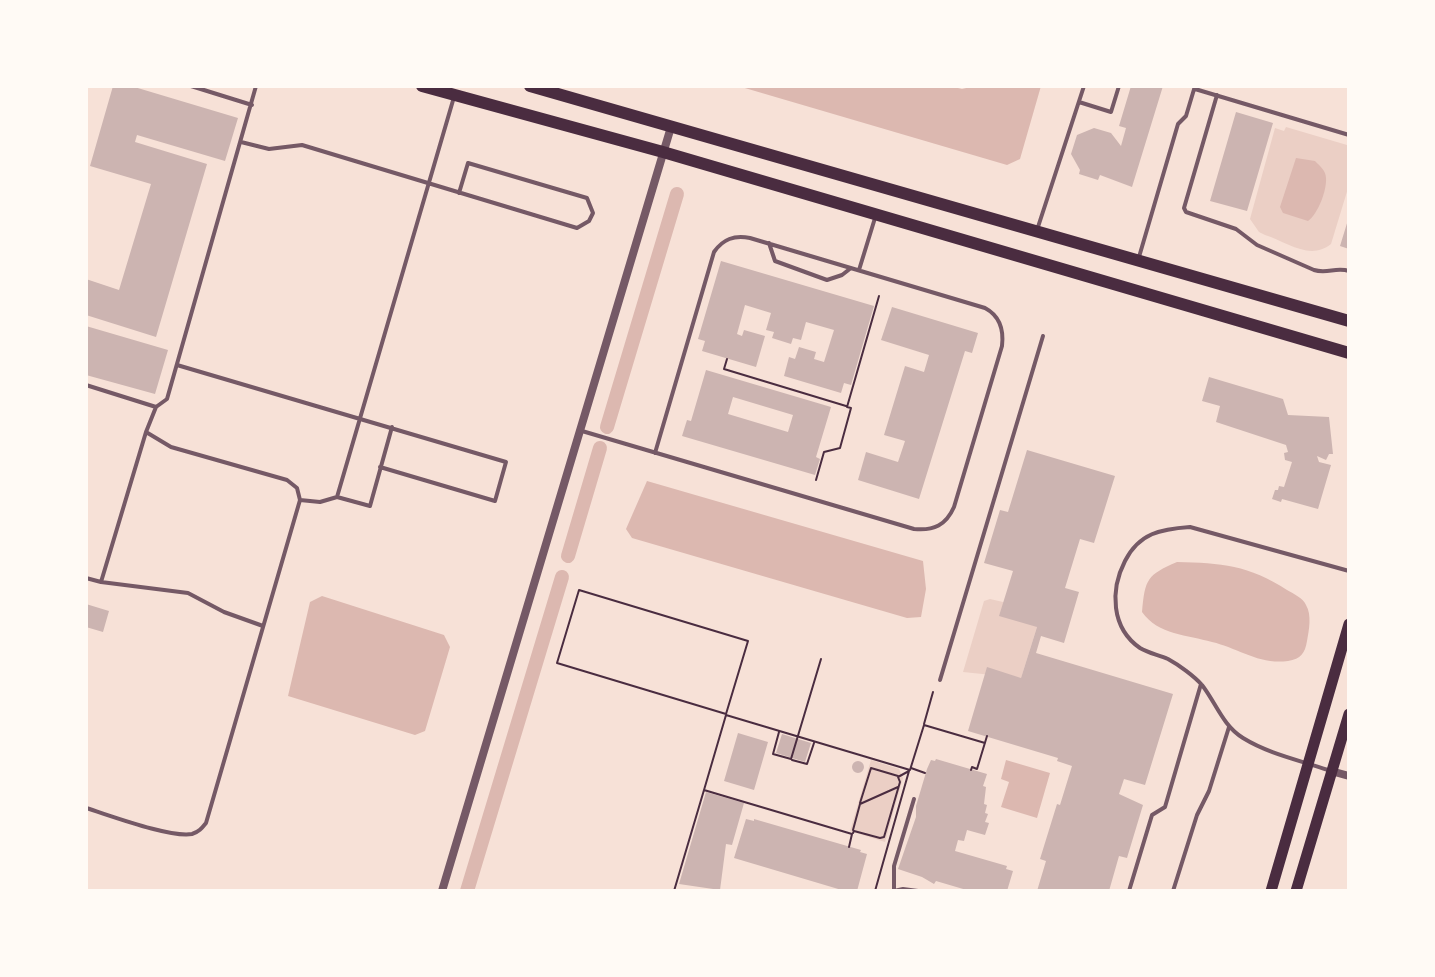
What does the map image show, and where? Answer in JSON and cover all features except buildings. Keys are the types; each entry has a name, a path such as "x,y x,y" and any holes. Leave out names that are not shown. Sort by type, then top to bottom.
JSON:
{"main road":[{"path":"422,86 663,152 1349,353"},
{"path":"530,86 1349,321"},
{"path":"1029,259 1037,232"},
{"path":"1271,891 1349,624"},
{"path":"1296,891 1349,714"}],"street":[{"path":"442,891 671,127"},
{"path":"1331,771 1349,776"}],"lane":[{"path":"191,86 252,105"},
{"path":"101,582 146,432 156,407 167,399 256,86"},
{"path":"1037,232 1084,86"},
{"path":"1079,102 1111,112 1119,86"},
{"path":"1138,261 1178,124 1186,116 1195,87 1349,135"},
{"path":"337,497 455,94"},
{"path":"1217,95 1184,208 1186,212 1236,229 1257,245 1314,270 1324,273 1339,268 1349,271"},
{"path":"241,142 269,149 302,145 428,185 577,228 589,221 593,213 587,198 468,163 459,193"},
{"path":"859,270 876,215"},
{"path":"581,430 655,453 914,529 931,529 946,521 954,507 1002,346 999,322 985,308 769,243 733,237 714,252 655,453"},
{"path":"769,243 771,255 781,265 827,280 851,268"},
{"path":"940,680 1043,336"},
{"path":"177,365 506,462 495,501 380,467"},
{"path":"86,385 156,407"},
{"path":"300,500 320,502 337,497 370,506 392,427"},
{"path":"86,808 176,834 193,834 206,823 300,500 297,488 287,480 171,447 146,432"},
{"path":"1331,771 1240,737 1229,727 1201,684 1170,660 1141,648 1123,631 1114,605 1118,573 1131,548 1147,535 1164,529 1190,527 1349,571"},
{"path":"86,578 188,593 224,612 264,626"},
{"path":"1129,891 1152,815 1165,807 1201,684"},
{"path":"1173,891 1229,727"},
{"path":"914,799 894,866 894,891 918,891"}],"path":[{"path":"847,407 879,296"},
{"path":"727,359 724,369 851,408 840,448 824,452 816,480"},
{"path":"674,891 726,714 748,641 579,590 557,663 726,714 798,737 925,773"},
{"path":"791,759 821,659"},
{"path":"875,891 933,692"},
{"path":"924,725 985,743"},
{"path":"780,731 773,754 807,764 814,741"},
{"path":"971,770 972,767 977,769 987,736"},
{"path":"849,847 871,768 898,777"},
{"path":"898,777 910,769"},
{"path":"704,790 883,838 898,777"},
{"path":"860,804 898,787"}],"shaded area":[{"path":"738,86 950,86 962,89 975,86 1041,86 1020,159 1007,165"},
{"path":"1286,127 1347,145 1349,149 1349,185 1331,244 1323,249 1315,251 1290,245 1259,232 1250,219 1275,128 1284,131"},
{"path":"1296,158 1315,161 1326,175 1321,201 1308,221 1283,213 1280,207"},
{"path":"647,481 923,561 926,589 921,617 907,618 632,538 626,529"},
{"path":"1177,562 1247,570 1301,598 1308,609 1309,618 1302,655 1288,661 1268,661 1165,630 1149,620 1142,612 1146,585 1159,571"},
{"path":"322,596 444,635 450,647 425,731 415,735 288,696 310,602"},
{"path":"984,601 1003,602 1037,627 1021,678 963,672"},
{"path":"871,760 899,769 903,778 885,842 850,831"},
{"path":"1006,760 1050,773 1037,818 1001,807 1009,782 1001,779"}],"waterway":[{"path":"607,427 677,194"},
{"path":"568,556 600,448"},
{"path":"467,891 562,577"}]}
